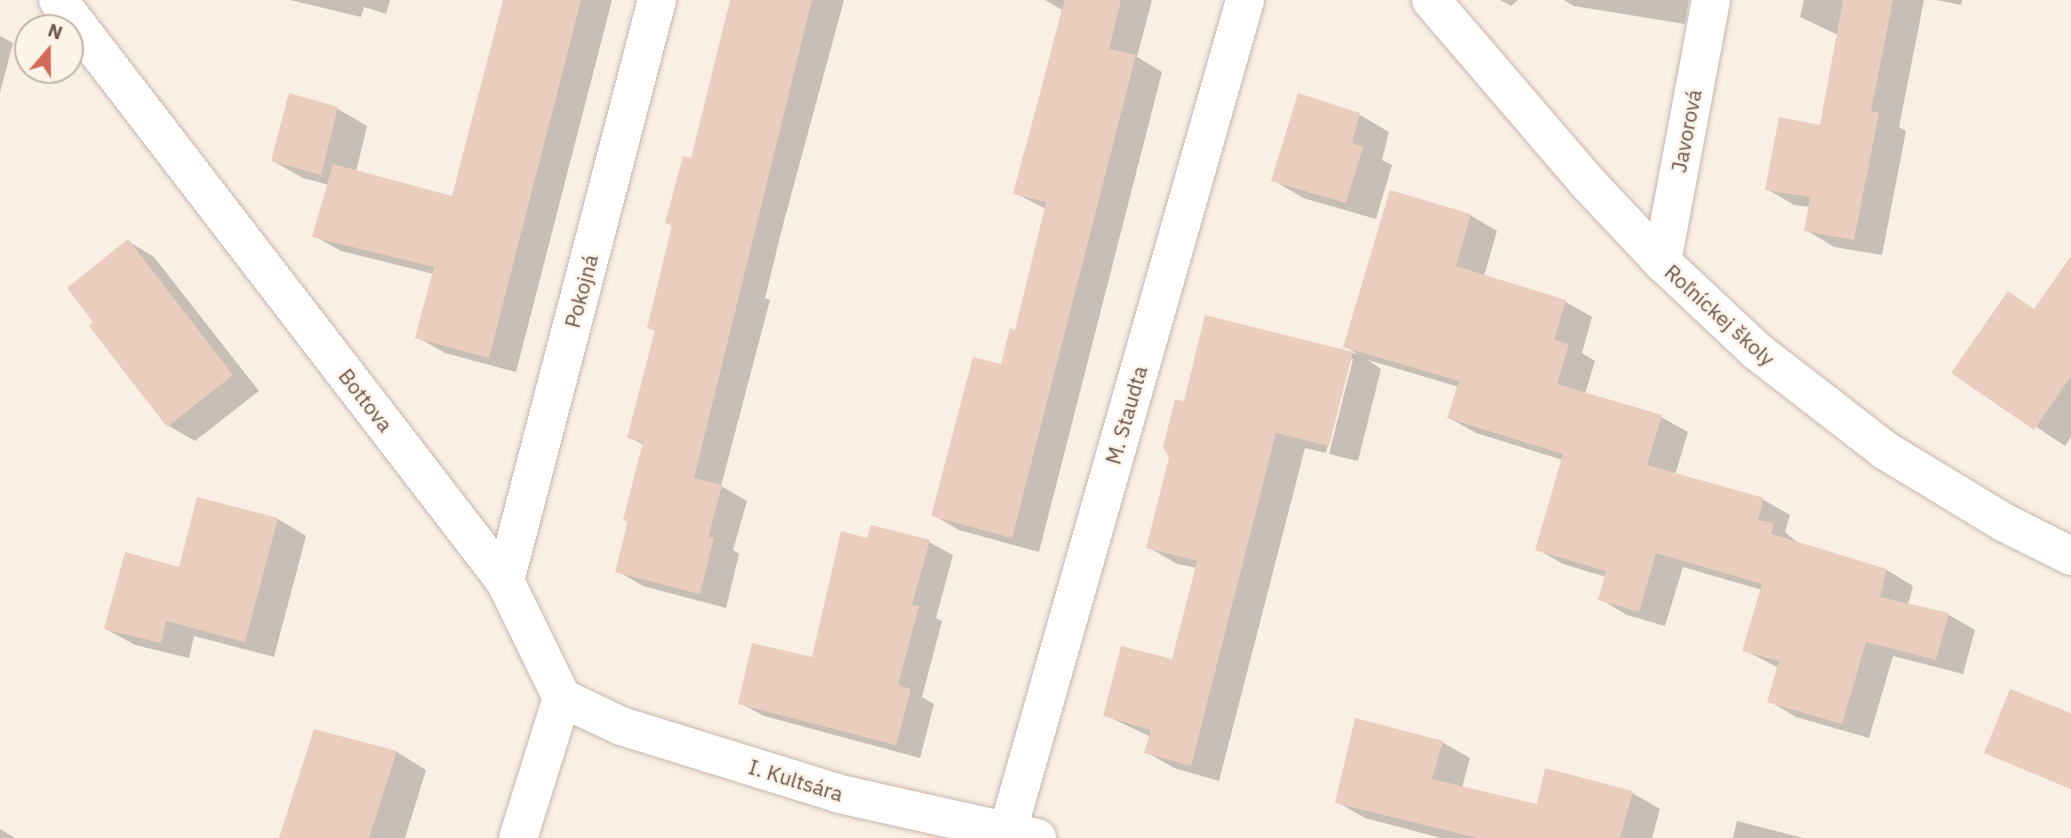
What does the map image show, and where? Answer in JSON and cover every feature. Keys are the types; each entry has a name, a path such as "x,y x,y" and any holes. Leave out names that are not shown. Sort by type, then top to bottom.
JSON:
{"street":[{"name":"Bottova","path":"58,0 505,581 562,698"},
{"name":"Pokojná","path":"505,581 657,0"},
{"name":"M. Staudta","path":"1023,834 1245,0"},
{"name":"Roľníckej školy","path":"1431,0 1662,262 1758,352 1886,451 2005,523 2071,556"},
{"name":"Javorová","path":"1662,262 1711,0"},
{"name":"I. Kultsára","path":"562,698 621,726 840,794 1023,834"},
{"path":"518,838 562,698"}],"building":[{"path":"503,0 581,0 489,358 415,338 434,267 312,237 333,164 452,196"},
{"path":"730,0 812,0 694,478 722,485 708,538 714,537 700,594 615,572 628,521 623,520 643,442 627,438 655,330 647,328 672,225 665,223 683,156 691,158"},
{"path":"1065,0 1121,0 1109,49 1136,55 1012,538 931,516 973,357 1001,364 1010,328 1015,330 1046,202 1013,194"},
{"path":"1843,0 1893,0 1871,111 1879,113 1854,240 1804,231 1810,197 1765,190 1779,117 1820,125"},
{"path":"289,93 338,107 321,175 271,161"},
{"path":"1298,93 1360,113 1352,143 1363,147 1346,203 1271,181"},
{"path":"1390,190 1471,214 1456,266 1566,300 1554,340 1569,344 1557,384 1662,415 1647,465 1764,498 1758,520 1774,523 1771,534 1887,569 1880,597 1949,613 1936,660 1866,642 1842,724 1767,702 1779,661 1742,651 1762,584 1656,553 1639,612 1598,600 1606,571 1535,550 1563,454 1447,418 1459,381 1343,347"},
{"path":"128,239 233,375 167,427 89,326 93,322 67,288"},
{"path":"2071,256 2071,376 2034,430 1951,373 2008,291 2034,309"},
{"path":"1205,315 1353,352 1329,446 1276,433 1191,766 1144,753 1151,730 1103,716 1121,646 1172,659 1197,561 1146,548 1169,458 1163,447 1175,399 1184,401"},
{"path":"197,497 278,518 245,642 166,621 161,643 104,629 125,552 179,567"},
{"path":"871,525 930,540 912,605 919,606 898,685 911,689 896,745 738,704 752,643 812,657 841,531 867,538"},
{"path":"2010,689 2071,713 2071,789 1984,753"},
{"path":"1355,718 1443,741 1432,779 1537,804 1545,768 1633,791 1620,838 1478,838 1335,803"},
{"path":"314,729 397,751 369,838 279,838"}]}
